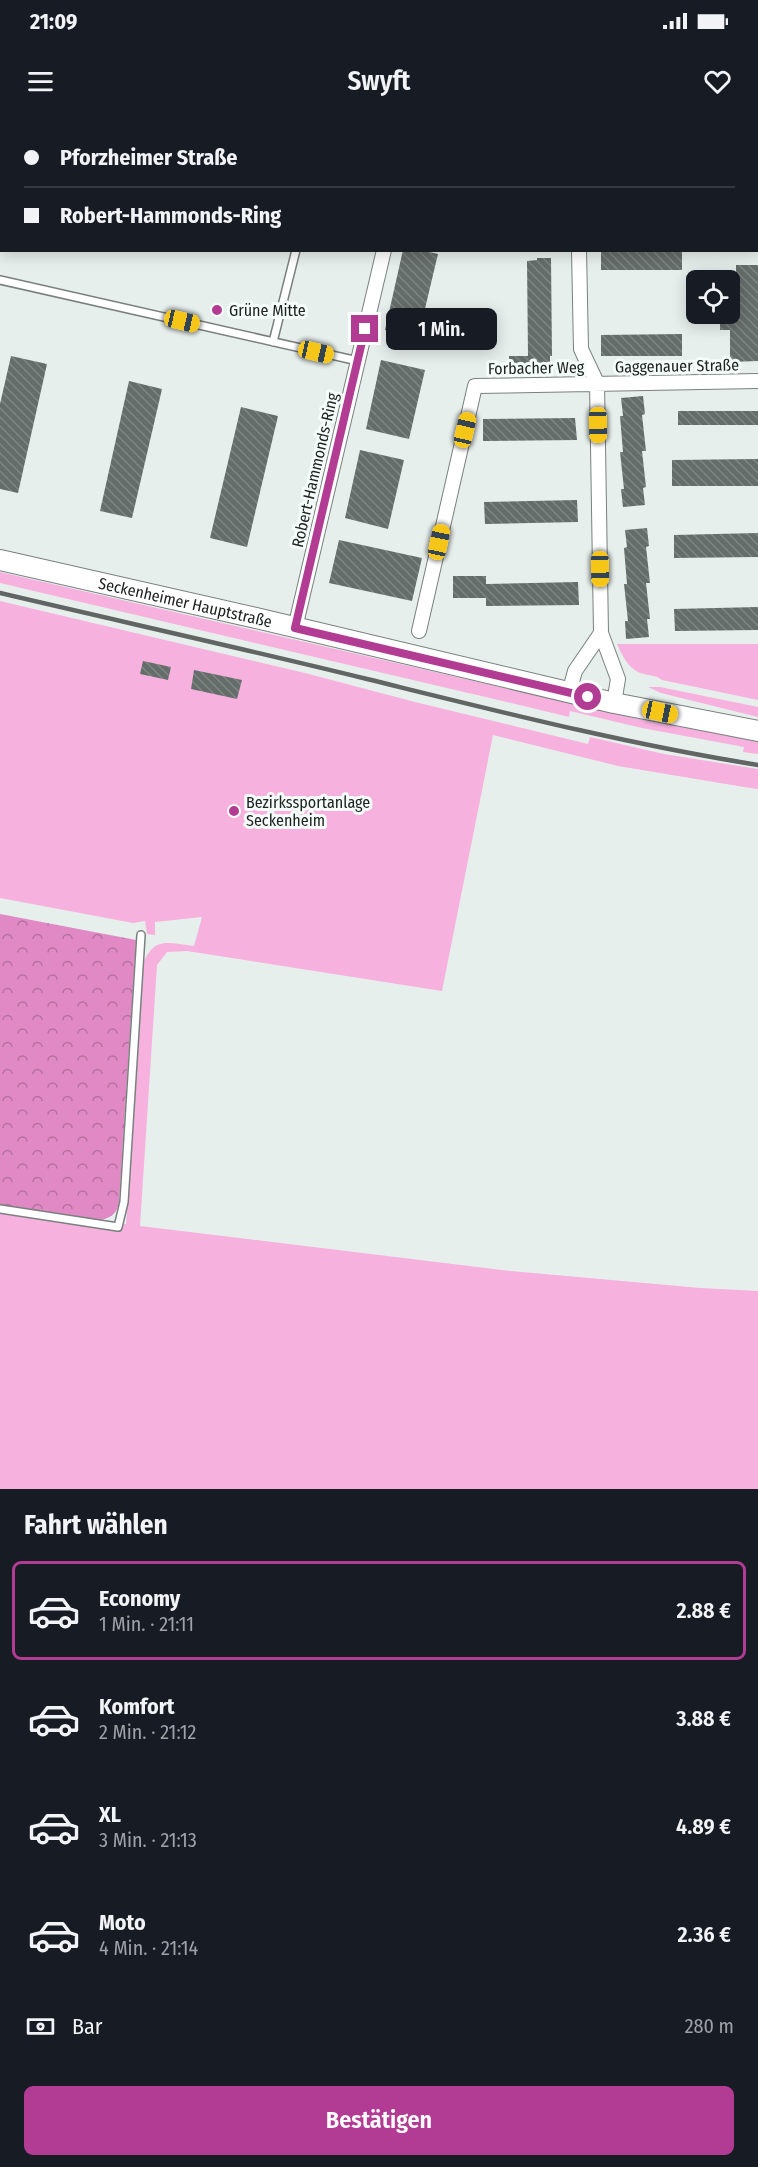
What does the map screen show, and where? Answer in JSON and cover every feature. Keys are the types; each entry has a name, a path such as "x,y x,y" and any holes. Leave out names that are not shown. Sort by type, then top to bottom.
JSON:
{"main road":[{"name":"Seckenheimer Hauptstraße","path":"0,560 614,703 758,731"}],"street":[{"name":"Robert-Hammonds-Ring","path":"295,628 384,252"},
{"path":"579,252 580,349 597,383 601,633 618,679 614,703"},
{"name":"Gaggenauer Straße","path":"597,383 758,381"},
{"name":"Forbacher Weg","path":"419,631 475,386 597,383"},
{"path":"570,693 575,671 601,633"}],"lane":[{"path":"273,342 296,252"},
{"path":"0,280 358,361"},
{"path":"0,1209 118,1227 124,1202 141,935"}],"shaded area":[{"path":"0,572 644,720 758,741 758,754 743,752 744,747 642,728 570,711 569,717 0,583"},
{"path":"0,601 305,673 588,744 590,737 664,754 758,769 758,789 618,766 493,735 442,991 187,951 167,952 157,965 140,1226 511,1271 758,1291 758,1489 0,1489 0,1205 126,1224 143,964 147,955 157,945 169,943 194,946 202,917 155,922 155,935 147,934 145,921 133,923 0,898"},
{"path":"617,644 758,644 758,700 662,680 641,673 634,670 628,663"},
{"path":"648,687 660,687 758,707 758,717 661,693"}],"green space":[{"path":"0,914 136,940 119,1202 112,1216 106,1219 97,1221 0,1205"}],"building":[{"path":"403,252 438,254 418,338 385,330"},
{"path":"601,252 682,252 682,270 601,270"},
{"path":"537,258 551,258 552,356 550,356 550,369 509,369 509,356 528,356 527,261 537,260"},
{"path":"736,265 758,265 758,361 730,362 730,330 720,330 720,324 740,324 740,270 736,270"},
{"path":"682,334 682,356 601,356 601,335"},
{"path":"11,356 47,364 18,493 0,489 0,404"},
{"path":"381,360 425,370 409,439 366,429"},
{"path":"129,381 162,389 132,518 100,511"},
{"path":"643,396 645,414 642,415 646,451 642,451 646,487 643,488 645,505 623,507 621,489 624,489 620,452 623,452 621,398"},
{"path":"241,407 278,416 247,547 210,538"},
{"path":"678,411 758,411 758,425 678,425"},
{"path":"575,418 577,440 483,441 483,419"},
{"path":"360,450 404,460 388,529 345,518"},
{"path":"758,459 758,486 672,486 672,460"},
{"path":"577,500 578,522 485,524 484,502"},
{"path":"647,528 649,546 646,547 650,583 646,583 650,619 647,619 649,637 626,639 625,621 628,621 624,584 627,584 625,530"},
{"path":"758,533 758,557 674,558 674,535"},
{"path":"339,540 422,558 412,601 329,583"},
{"path":"453,576 486,576 486,584 578,582 579,605 486,606 486,598 453,598"},
{"path":"758,607 758,630 675,631 674,609"},
{"path":"143,661 171,667 168,680 140,674"},
{"path":"194,670 242,680 237,699 191,689"}],"railway":[{"path":"0,593 562,726 758,765"}],"place":[{"name":"Grüne Mitte","path":"217,310"},
{"name":"Bezirkssportanlage Seckenheim","path":"234,811"}],"route":[{"path":"365,329 295,628 588,697"}]}
